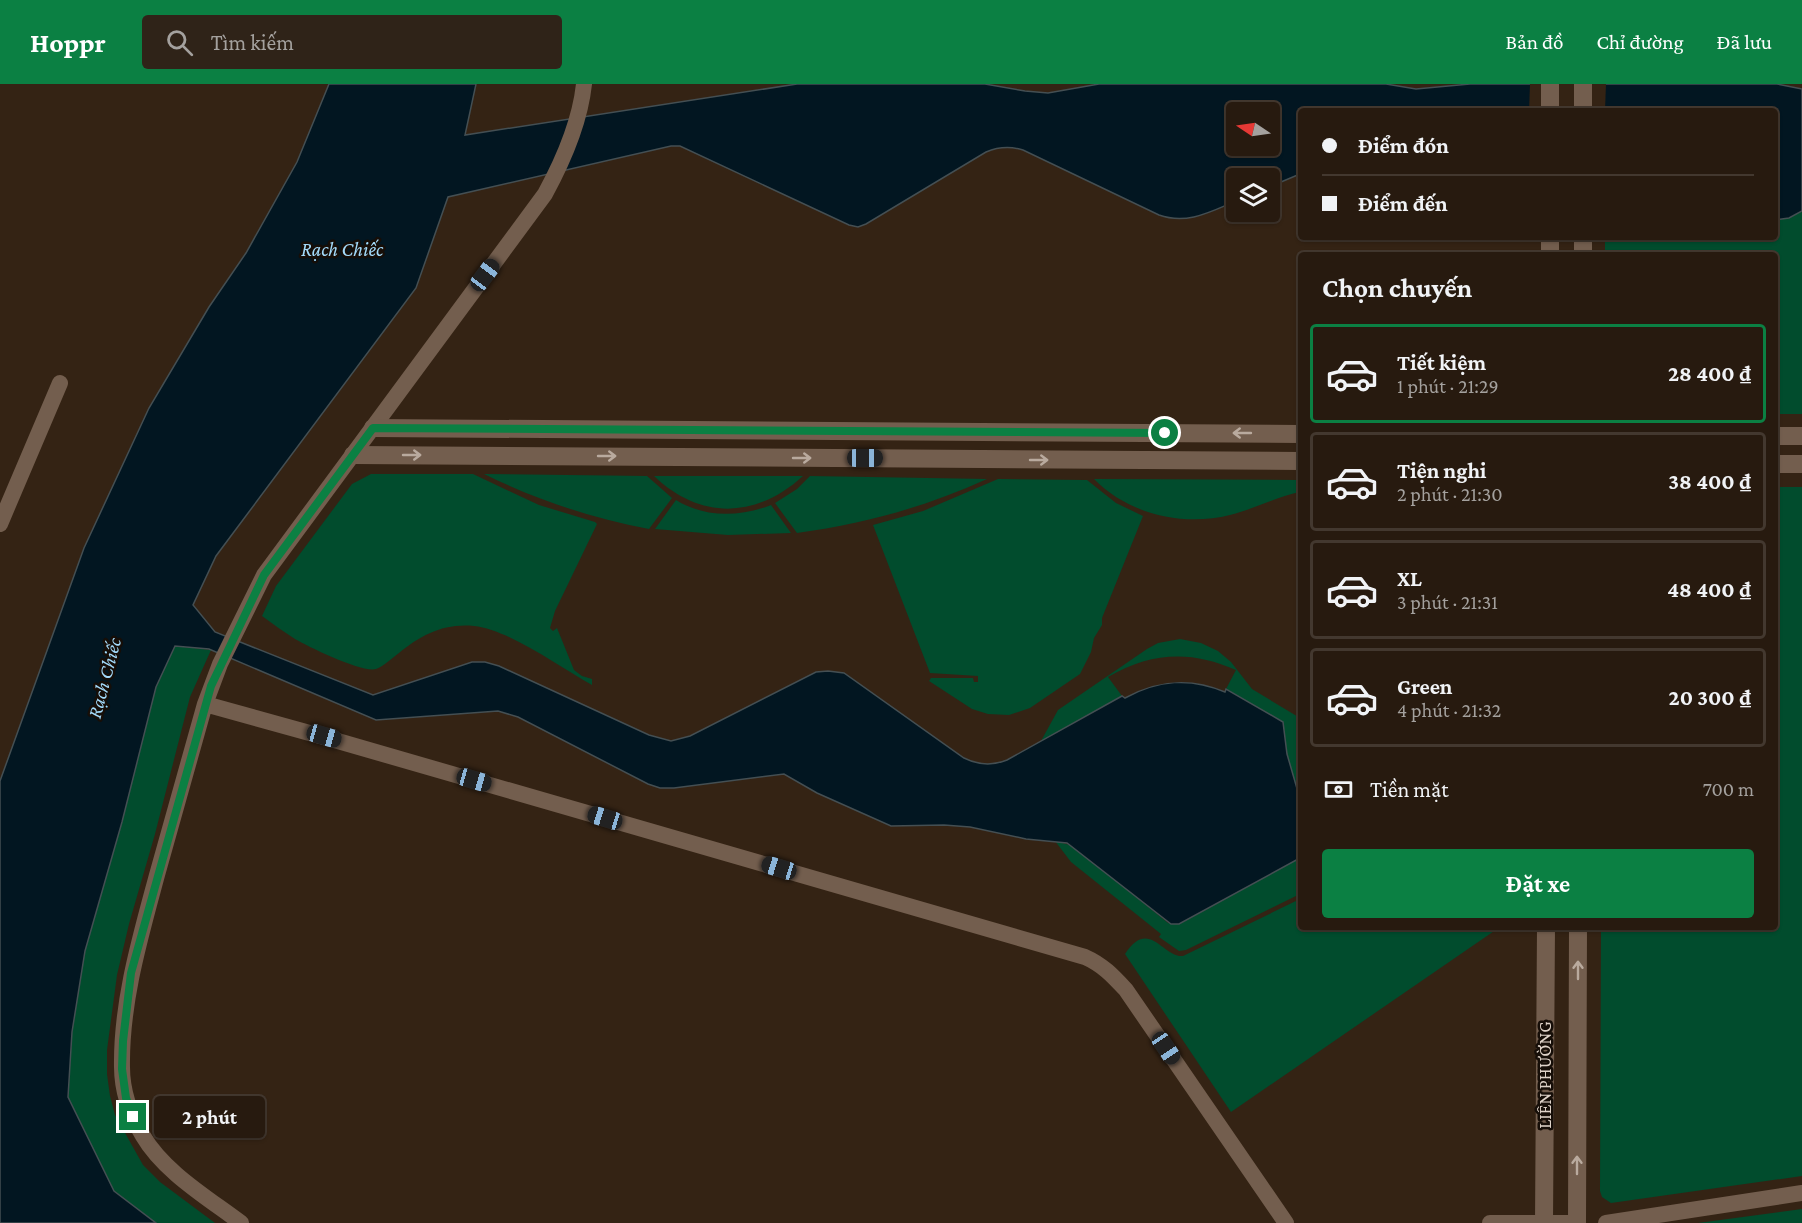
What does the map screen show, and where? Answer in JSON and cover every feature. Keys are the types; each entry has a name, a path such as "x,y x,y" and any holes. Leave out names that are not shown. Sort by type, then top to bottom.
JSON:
{"street":[{"path":"241,1223 163,1163 152,1150 133,1117 126,1098 122,1069 131,973 205,704 220,664 264,575 536,207 552,181 580,112 584,84"},
{"path":"1550,84 1550,108"},
{"path":"1583,84 1583,108"},
{"path":"0,525 60,383"},
{"path":"373,428 1298,434"},
{"path":"653,457 654,430"},
{"path":"1006,459 1007,432"},
{"path":"1778,436 1802,436"},
{"path":"354,455 1298,461"},
{"path":"1778,464 1802,464"},
{"path":"205,704 324,736 1085,957 1109,971 1126,990 1286,1223"},
{"name":"LIÊN PHƯỜNG","path":"1544,1223 1545,930"},
{"name":"LIÊN PHƯỜNG","path":"1577,1223 1578,930"},
{"path":"1545,1080 1578,1080"},
{"path":"1606,1223 1802,1193"},
{"path":"1490,1223 1577,1223"}],"green space":[{"path":"1802,211 1802,414 1778,414 1778,252 1605,252 1605,240 1778,240 1778,220 1789,218"},
{"path":"371,474 473,474 539,505 595,522 597,524 555,611 550,628 553,631 557,628 574,670 592,679 592,685 503,634 474,626 443,628 424,636 382,666 369,669 312,648 262,616 276,586 352,484"},
{"path":"484,474 647,476 672,498 649,529 565,507"},
{"path":"654,476 803,476 785,490 766,500 728,509 709,507 690,501"},
{"path":"810,476 987,479 941,498 894,513 846,525 797,533 775,503 797,489"},
{"path":"998,479 1087,480 1116,503 1143,516 1102,618 1102,625 1094,638 1091,652 1080,674 1030,708 1009,715 988,714 972,709 929,681 931,678 973,678 974,682 978,682 978,676 930,673 873,525 923,511"},
{"path":"1094,479 1298,480 1298,493 1248,510 1212,518 1175,518 1157,515 1123,501"},
{"path":"1778,487 1802,487 1802,1176 1611,1203 1602,1197 1600,1191 1601,930 1778,930"},
{"path":"676,500 699,510 723,514 747,512 771,505 791,533 728,535 655,529"},
{"path":"1180,639 1201,643 1218,651 1231,662 1252,689 1298,717 1298,792 1287,754 1283,722 1226,689 1236,670 1203,659 1171,657 1156,659 1124,669 1108,677 1122,696 1041,741 1058,710 1158,643"},
{"path":"175,646 211,650 190,697 129,924 117,975 107,1050 107,1074 115,1115 143,1165 160,1182 215,1223 156,1223 114,1191 68,1097 72,1032 85,951 122,822 156,687"},
{"path":"1055,841 1073,846 1168,923 1180,924 1298,859 1298,895 1186,950 1179,951 1159,937 1161,934 1071,862"},
{"path":"1298,900 1298,930 1496,930 1231,1112 1125,954 1141,939 1149,939 1176,955 1183,956"},
{"path":"1802,1209 1802,1223 1698,1223"}],"water":[{"name":"Rạch Chiếc","path":"329,84 476,84 465,135 797,84 985,84 1048,93 1099,84 1386,84 1416,89 1470,84 1777,84 1802,89 1802,211 1789,218 1778,220 1778,108 1298,108 1298,175 1280,182 1280,168 1226,168 1226,205 1198,216 1179,219 1159,215 1023,150 1009,148 986,152 858,227 849,225 680,146 671,146 448,197 416,288 216,556 193,605 215,632 373,695 472,662 485,662 499,666 649,735 671,741 690,736 816,672 844,673 964,758 985,764 1007,760 1122,696 1125,698 1150,687 1187,683 1212,687 1225,692 1226,689 1283,722 1287,754 1298,792 1298,859 1179,924 1171,924 1067,843 1026,839 970,827 891,826 817,793 784,774 660,788 518,717 498,711 376,720 209,649 175,646 156,687 122,822 85,951 72,1032 68,1097 114,1191 156,1223 0,1223 0,781 84,548 149,408 209,307 246,253 297,162"}],"pier":[{"path":"1530,84 1606,84 1605,108 1529,108"}],"route":[{"path":"133,1117 126,1098 122,1069 131,973 211,686 264,575 373,428 1165,433"}]}
